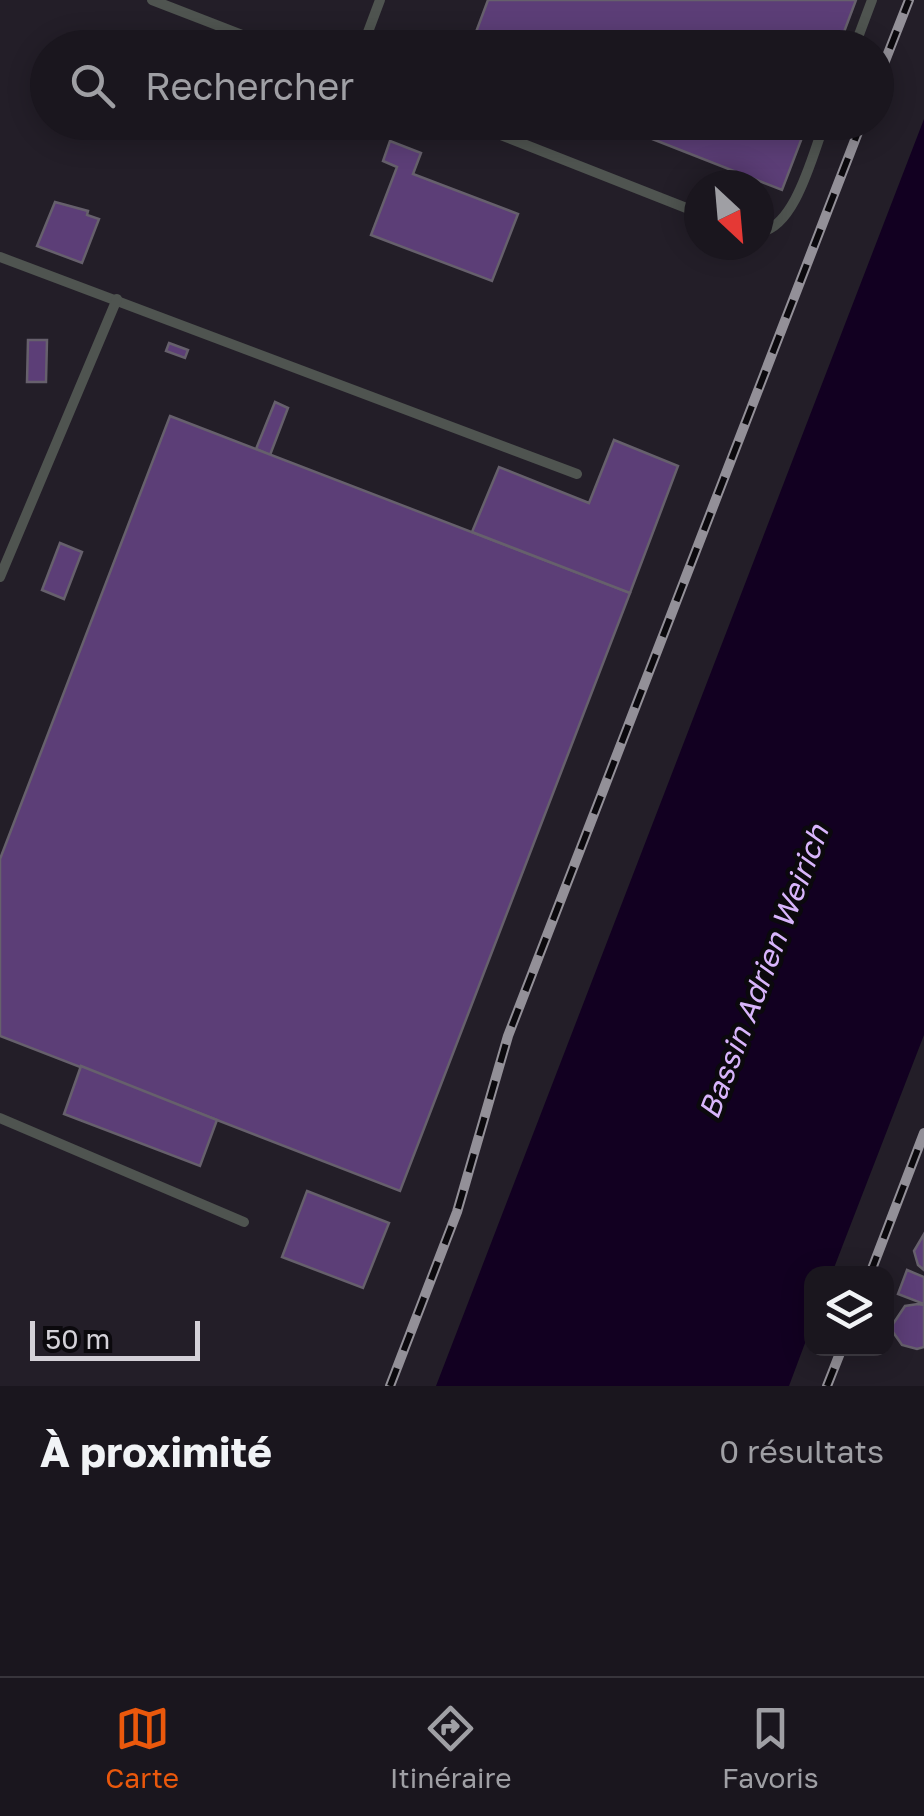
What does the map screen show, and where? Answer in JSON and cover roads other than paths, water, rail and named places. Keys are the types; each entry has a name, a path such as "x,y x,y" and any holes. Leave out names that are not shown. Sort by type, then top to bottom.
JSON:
{"lane":[{"path":"152,0 230,30"},
{"path":"369,30 380,0"},
{"path":"861,30 872,0"},
{"path":"514,140 684,207"},
{"path":"774,227 792,208 818,140"},
{"path":"0,257 577,474"},
{"path":"0,577 117,298"},
{"path":"0,1118 244,1222"}],"water":[{"name":"Bassin Adrien Weirich","path":"924,119 924,1035 835,1266 804,1266 804,1346 789,1386 436,1386"}],"railway":[{"path":"894,38 909,0"},
{"path":"390,1386 457,1212 508,1036 855,140"},
{"path":"873,1266 924,1133"},
{"path":"827,1386 839,1356"}]}
